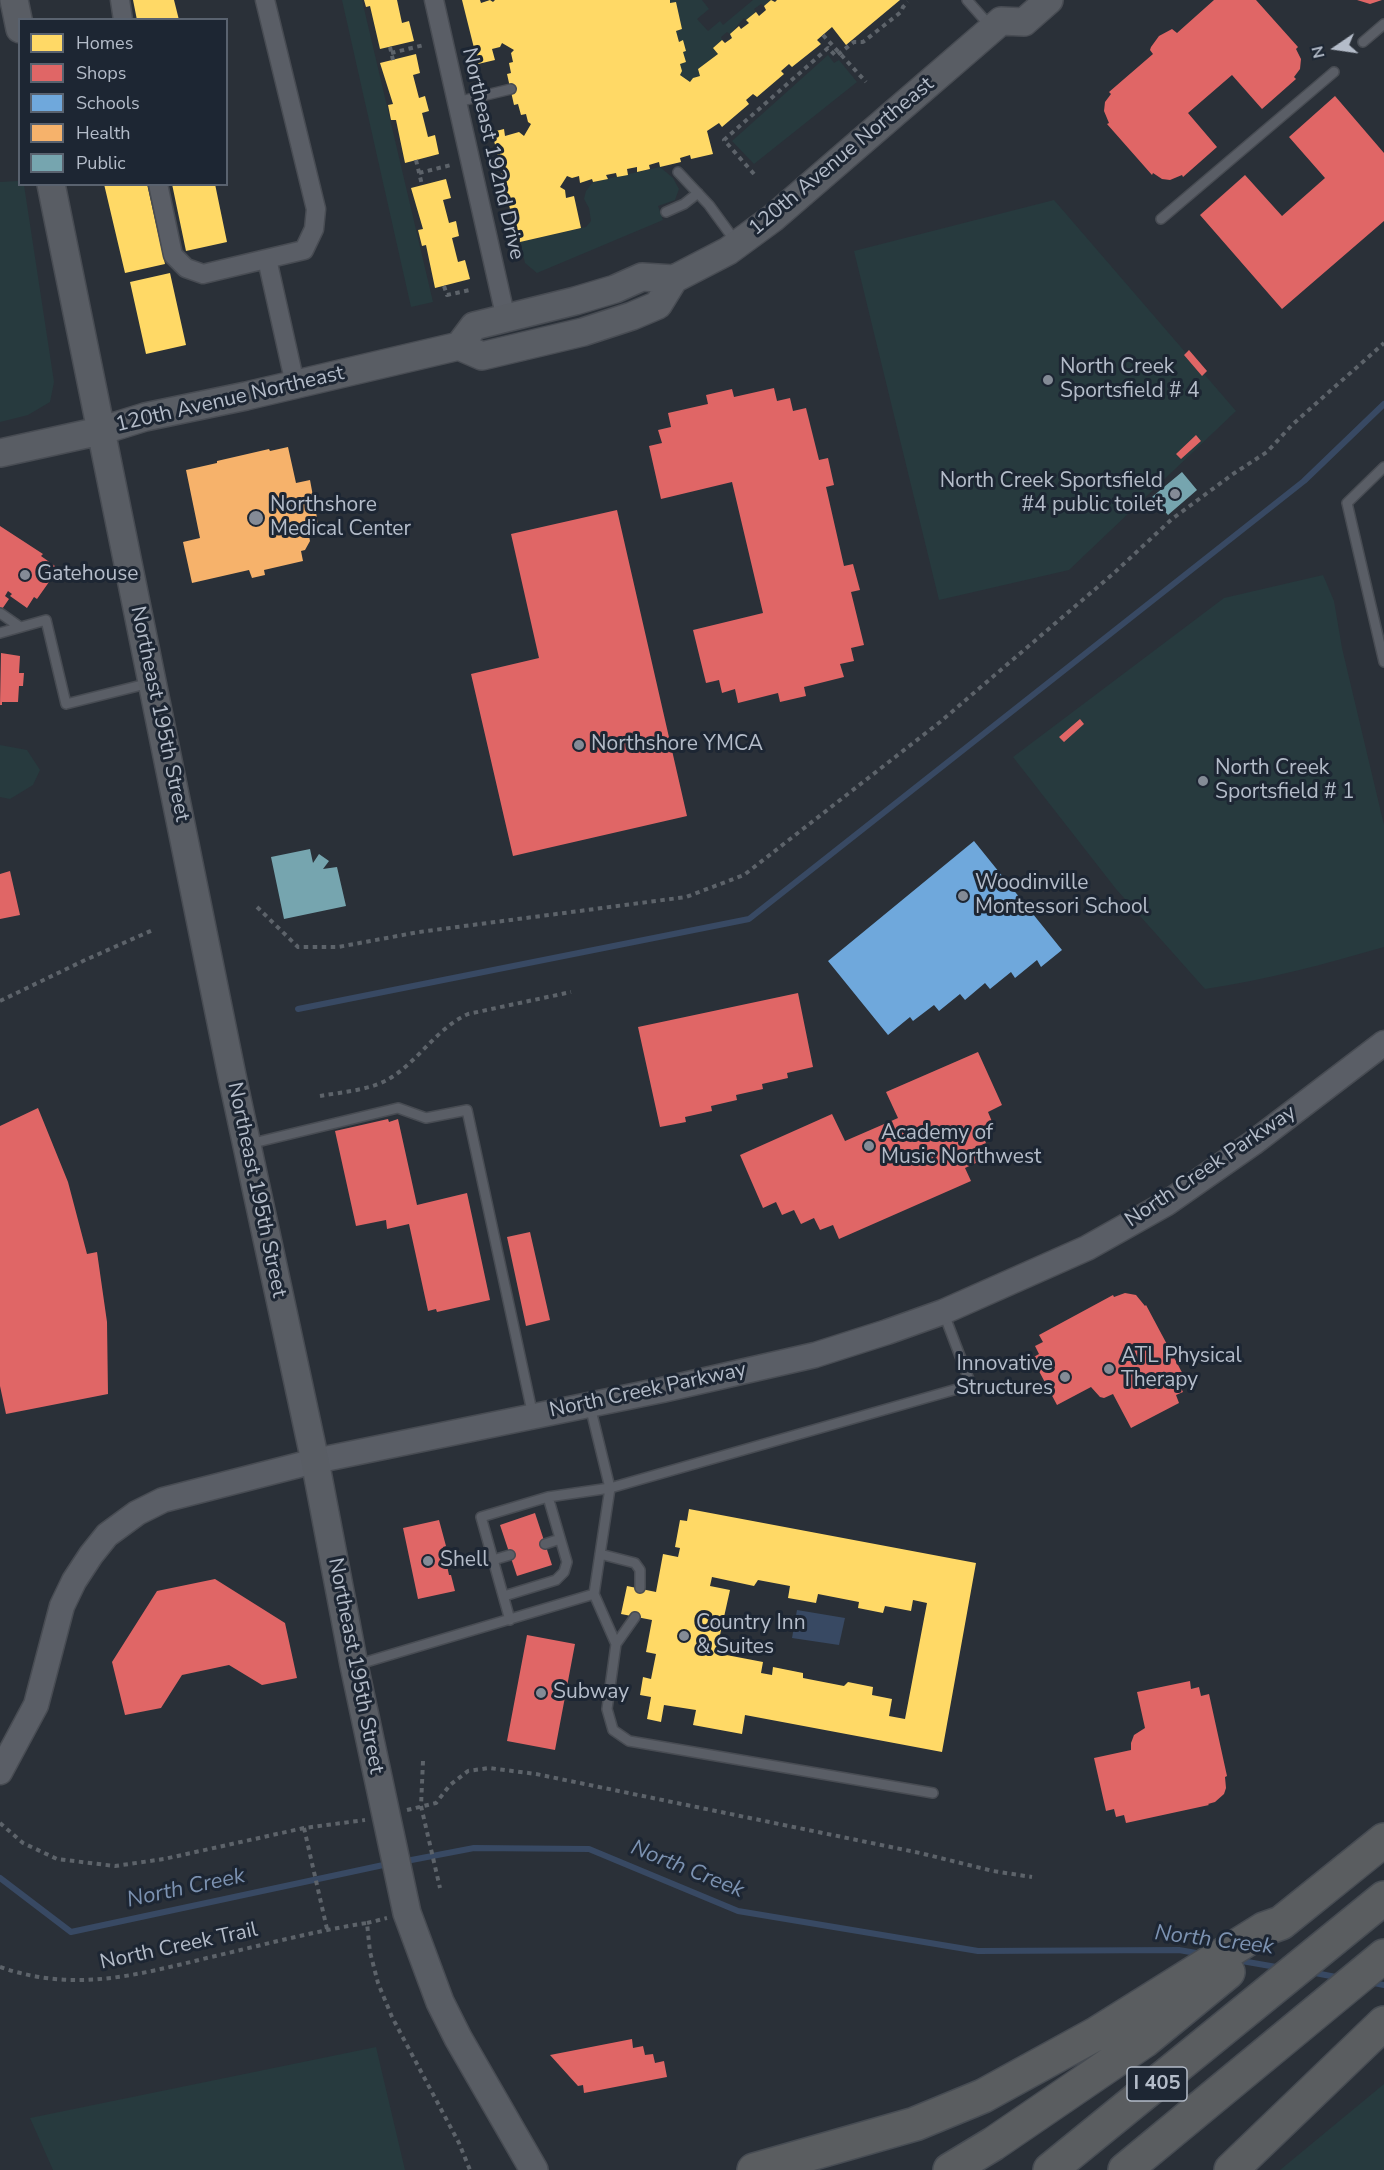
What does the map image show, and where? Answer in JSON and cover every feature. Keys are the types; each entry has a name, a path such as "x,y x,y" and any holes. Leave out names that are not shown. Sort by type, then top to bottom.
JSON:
{"highway":[{"path":"950,2170 993,2144 1144,2041 1200,1995 1275,1927 1384,1840"},
{"name":"I 405","path":"1050,2170 1267,2004 1344,1941 1384,1898"},
{"name":"I 405","path":"1344,1941 1384,1920"},
{"path":"753,2170 915,2124 983,2096 1096,2034 1164,1991 1275,1927"},
{"name":"I 405","path":"1147,2170 1327,2014 1384,1956"},
{"name":"I 405","path":"1125,2170 1327,2014 1384,1978"},
{"name":"I 405","path":"1075,2170 1178,2088 1267,2004"},
{"path":"1231,2170 1382,2025"}],"main road":[{"path":"14,0 18,19"},
{"path":"999,17 1024,22 1049,0"},
{"name":"120th Avenue Northeast","path":"0,453 100,431 145,417 459,346 482,356 583,332 622,320 657,304 674,279 728,251 773,218 999,17"},
{"name":"Northeast 195th Street","path":"51,186 247,1144 315,1461 354,1665 407,1913 440,2002 458,2038 534,2170"},
{"path":"459,346 474,326 575,302 615,289 642,277 674,279"}],"street":[{"path":"120,0 123,18"},
{"path":"158,186 173,255 186,268 203,274 304,250 314,229 316,209 265,0"},
{"name":"Northeast 192nd Drive","path":"434,0 506,319"},
{"path":"267,259 295,384"},
{"name":"North Creek Parkway","path":"0,1772 36,1705 62,1606 91,1556 107,1535 137,1513 163,1500 315,1461 816,1355 943,1312 1087,1248 1167,1203 1253,1143 1384,1043"}],"lane":[{"path":"967,0 999,17"},
{"path":"1363,42 1384,24"},
{"path":"1161,219 1334,72"},
{"path":"457,102 511,89"},
{"path":"678,172 698,193 737,244"},
{"path":"666,212 684,204 698,193"},
{"path":"1384,467 1347,503 1384,663"},
{"path":"0,613 20,627"},
{"path":"0,633 46,620 66,704 152,682"},
{"path":"247,1144 398,1108 426,1118 467,1110 533,1416"},
{"path":"510,1620 481,1517 548,1497 610,1488 971,1386 943,1312"},
{"path":"589,1404 610,1488 594,1594 616,1644"},
{"path":"504,1596 556,1580 564,1572 567,1562 548,1497"},
{"path":"545,1544 560,1539"},
{"path":"600,1554 635,1563 640,1570 640,1588"},
{"path":"493,1560 510,1555"},
{"path":"354,1665 594,1594"},
{"path":"635,1617 616,1644 607,1709 613,1730 629,1741 933,1793"}],"path":[{"path":"754,174 724,140 828,48 836,56 854,42 863,42 901,12 908,2"},
{"path":"823,35 866,82"},
{"path":"391,53 424,45"},
{"path":"390,47 393,60"},
{"path":"416,160 422,185"},
{"path":"419,173 451,165"},
{"path":"444,286 447,295 470,290"},
{"path":"257,907 298,947 338,947 419,932 686,897 744,875 940,722 1114,573 1172,519 1233,474 1268,452 1292,425 1384,343"},
{"path":"0,1001 154,929"},
{"path":"320,1096 377,1084 391,1078 443,1030 468,1014 571,992"},
{"path":"423,1761 423,1815 440,1888"},
{"path":"0,1823 23,1843 57,1859 115,1866 164,1859 304,1828 358,1821 388,1822 422,1806 436,1803 450,1785 468,1771 489,1768 536,1774 921,1853 993,1871 1032,1876"},
{"path":"304,1828 327,1929"},
{"name":"North Creek Trail","path":"0,1967 17,1973 61,1980 97,1981 137,1976 327,1929 367,1923 375,1973 392,2016 459,2143 470,2170"}],"green space":[{"path":"342,0 362,0 433,302 411,307"},
{"path":"670,0 702,0 709,9 697,19 708,31 720,21 723,25 753,0 771,0 764,6 761,4 754,9 756,12 746,20 744,18 730,34 727,32 721,37 722,40 713,48 718,54 698,69 700,76 693,78 690,82 680,75 680,64 685,51 683,41 679,42 676,31 682,29 676,2 670,3"},
{"path":"828,55 834,63 839,60 857,82 754,164 732,141"},
{"path":"660,167 673,178 679,189 675,200 658,206 663,220 537,273 525,263 520,242 586,227 591,221 589,208 584,199 586,191 593,182"},
{"path":"18,181 18,186 24,186 54,382 50,402 28,415 0,422 0,182"},
{"name":"North Creek Sportsfield # 4","path":"1054,200 1236,411 1069,570 939,600 854,251"},
{"name":"North Creek Sportsfield # 1","path":"1323,575 1334,601 1342,648 1384,825 1384,947 1295,971 1205,989 1116,889 1013,757 1224,598"},
{"path":"0,745 27,750 40,770 33,785 10,799 0,797"},
{"path":"376,2047 405,2170 53,2170 30,2118"},
{"path":"1384,2084 1384,2170 1280,2170"}],"water":[{"path":"797,1610 845,1618 839,1645 792,1638"}],"building: Homes":[{"path":"133,0 174,0 178,18 137,18"},
{"path":"364,0 397,0 402,23 409,21 414,41 380,49 370,6 366,7"},
{"path":"462,0 480,0 481,3 490,0 493,2 495,0 670,0 670,3 676,2 682,29 676,31 679,42 683,40 686,51 683,52 686,62 680,64 682,71 680,75 690,82 693,78 700,76 698,69 718,54 713,48 722,40 725,43 732,38 730,34 739,26 741,29 749,23 746,20 756,12 759,16 766,10 764,6 771,0 775,2 777,0 900,0 846,45 832,27 817,40 821,44 792,67 789,64 781,71 784,74 757,97 753,94 746,100 749,104 722,127 719,123 707,131 713,154 691,159 690,155 680,158 681,162 660,167 659,162 649,165 650,169 637,172 637,167 627,169 628,175 617,177 616,173 606,175 608,179 593,182 592,179 580,183 579,176 572,178 567,176 560,187 565,190 566,198 574,196 581,228 520,242 515,221 513,222 492,132 504,129 505,136 519,132 524,136 531,124 526,114 521,115 518,104 514,105 507,74 511,73 509,63 513,62 511,53 514,50 502,43 500,47 492,49 495,60 478,64"},
{"path":"416,54 420,73 413,75 419,98 425,96 429,111 422,113 428,137 435,135 439,154 405,163 396,120 391,120 388,105 393,104 380,63"},
{"path":"446,179 451,198 443,200 449,223 456,221 459,236 452,238 458,262 465,260 470,279 435,288 426,245 422,246 418,230 423,229 411,188"},
{"path":"104,186 147,186 165,264 125,273"},
{"path":"172,186 215,186 227,242 186,251"},
{"path":"170,273 186,345 146,354 130,282"},
{"name":"Country Inn & Suites","path":"689,1509 976,1563 942,1752 745,1715 742,1734 693,1725 696,1710 664,1705 661,1722 647,1719 651,1697 640,1695 643,1677 651,1679 656,1654 646,1652 652,1620 621,1614 627,1586 656,1592 663,1554 678,1557 680,1548 675,1547 680,1520 687,1521","holes":["712,1577 754,1586 758,1580 790,1586 788,1598 816,1603 818,1594 859,1602 858,1608 883,1613 885,1606 911,1611 913,1600 927,1603 905,1719 889,1716 892,1699 872,1695 873,1687 848,1682 844,1686 803,1678 803,1673 773,1667 772,1675 761,1673 763,1662 716,1653 730,1590 710,1586"]}],"building: Shops":[{"path":"1214,0 1256,0 1298,47 1296,49 1301,59 1300,69 1294,77 1296,79 1262,109 1232,75 1188,113 1217,147 1183,177 1182,175 1170,180 1162,179 1153,173 1152,175 1107,124 1109,123 1104,111 1105,102 1111,94 1109,92 1153,54 1151,47 1159,36 1172,29 1177,33"},
{"path":"1357,0 1382,0 1370,4"},
{"path":"1335,96 1384,153 1384,221 1282,309 1200,215 1245,175 1282,216 1325,178 1289,137"},
{"path":"1189,350 1207,371 1202,376 1184,355"},
{"path":"774,388 777,401 790,398 793,411 806,408 819,460 828,458 834,485 826,487 844,566 853,564 860,590 851,592 864,645 851,648 854,661 840,664 844,677 804,687 806,696 780,702 778,693 738,703 735,689 722,693 719,680 706,683 693,630 763,613 732,482 661,499 649,446 662,443 658,430 671,427 668,413 708,404 706,395 732,389 734,397"},
{"path":"1196,435 1201,441 1181,459 1176,454"},
{"name":"Northshore YMCA","path":"617,510 687,816 513,856 471,674 539,658 511,534"},
{"name":"Gatehouse","path":"0,526 43,554 41,556 55,566 46,580 49,582 37,599 34,597 27,608 10,596 12,594 8,591 5,596 9,599 0,612"},
{"path":"1,653 20,656 19,673 24,673 23,686 19,686 18,702 2,702 0,705"},
{"path":"1080,719 1084,724 1064,742 1059,737"},
{"path":"10,871 20,915 0,919 0,874"},
{"path":"798,993 813,1067 787,1073 788,1078 762,1084 763,1089 736,1095 737,1100 711,1106 712,1111 685,1117 686,1122 660,1127 638,1027"},
{"name":"Academy of Music Northwest","path":"978,1052 1002,1105 988,1112 993,1124 980,1130 986,1143 972,1149 978,1162 965,1168 971,1181 839,1239 833,1225 820,1230 814,1218 801,1224 794,1210 782,1215 776,1202 763,1208 740,1155 832,1114 845,1141 898,1118 886,1092"},
{"path":"38,1108 68,1182 87,1254 97,1252 107,1322 108,1394 6,1414 0,1386 0,1126"},
{"path":"388,1119 389,1122 398,1119 417,1205 467,1193 490,1300 437,1312 436,1309 428,1311 409,1224 387,1229 386,1220 356,1226 335,1131"},
{"path":"530,1232 550,1320 526,1326 507,1237"},
{"name":"ATL Physical Therapy","path":"1125,1293 1136,1295 1146,1305 1186,1380 1179,1384 1183,1392 1176,1395 1179,1403 1131,1428 1113,1394 1104,1398 1100,1397 1091,1387 1057,1405 1032,1358 1039,1354 1035,1346 1043,1342 1039,1335 1113,1295 1114,1297"},
{"path":"535,1513 552,1565 517,1576 500,1525"},
{"name":"Shell","path":"439,1520 446,1546 443,1547 449,1575 451,1575 455,1591 418,1599 403,1528"},
{"path":"215,1579 285,1623 297,1678 262,1685 229,1665 182,1675 161,1708 125,1715 112,1662 157,1591"},
{"name":"Subway","path":"527,1635 575,1644 555,1750 507,1741"},
{"path":"1190,1681 1191,1689 1199,1687 1201,1696 1209,1694 1227,1776 1225,1777 1224,1794 1209,1805 1126,1823 1124,1815 1116,1817 1114,1809 1106,1811 1094,1758 1131,1750 1134,1735 1145,1728 1137,1692"},
{"path":"632,2039 633,2048 643,2046 645,2055 653,2054 655,2063 664,2061 667,2077 584,2093 583,2085 578,2086 550,2055"}],"building: Schools":[{"name":"Woodinville Montessori School","path":"974,841 1062,950 1041,967 1037,960 1015,978 1011,972 990,989 985,983 965,1000 960,994 939,1011 934,1005 913,1021 910,1017 888,1035 828,961"}],"building: Health":[{"name":"Northshore Medical Center","path":"288,447 296,483 310,480 320,534 309,536 310,541 305,550 301,551 303,561 264,570 265,575 252,578 249,570 192,583 183,542 200,538 186,470 269,449 270,451"}],"building: Public":[{"name":"North Creek Sportsfield #4 public toilet","path":"1182,472 1197,490 1168,515 1152,497"},
{"path":"310,849 313,863 319,854 329,861 323,869 337,867 346,906 284,919 271,857"}],"waterway":[{"path":"298,1009 749,919 1304,481 1384,404"},
{"name":"North Creek","path":"401,1862 474,1848 589,1849 738,1911 978,1951 1179,1950 1202,1954"},
{"name":"North Creek","path":"0,1878 71,1932 388,1864"},
{"name":"North Creek","path":"1236,1960 1282,1968"},
{"name":"North Creek","path":"1310,1972 1341,1978"},
{"name":"North Creek","path":"1369,1982 1384,1985"}],"place":[{"name":"North Creek Sportsfield # 4","path":"1048,380"},
{"name":"North Creek Sportsfield #4 public toilet","path":"1175,494"},
{"name":"Northshore Medical Center","path":"256,518"},
{"name":"Gatehouse","path":"25,575"},
{"name":"Northshore YMCA","path":"579,745"},
{"name":"North Creek Sportsfield # 1","path":"1203,781"},
{"name":"Woodinville Montessori School","path":"963,896"},
{"name":"Academy of Music Northwest","path":"869,1146"},
{"name":"ATL Physical Therapy","path":"1109,1369"},
{"name":"Innovative Structures","path":"1065,1377"},
{"name":"Shell","path":"428,1561"},
{"name":"Country Inn & Suites","path":"684,1636"},
{"name":"Subway","path":"541,1693"}]}
